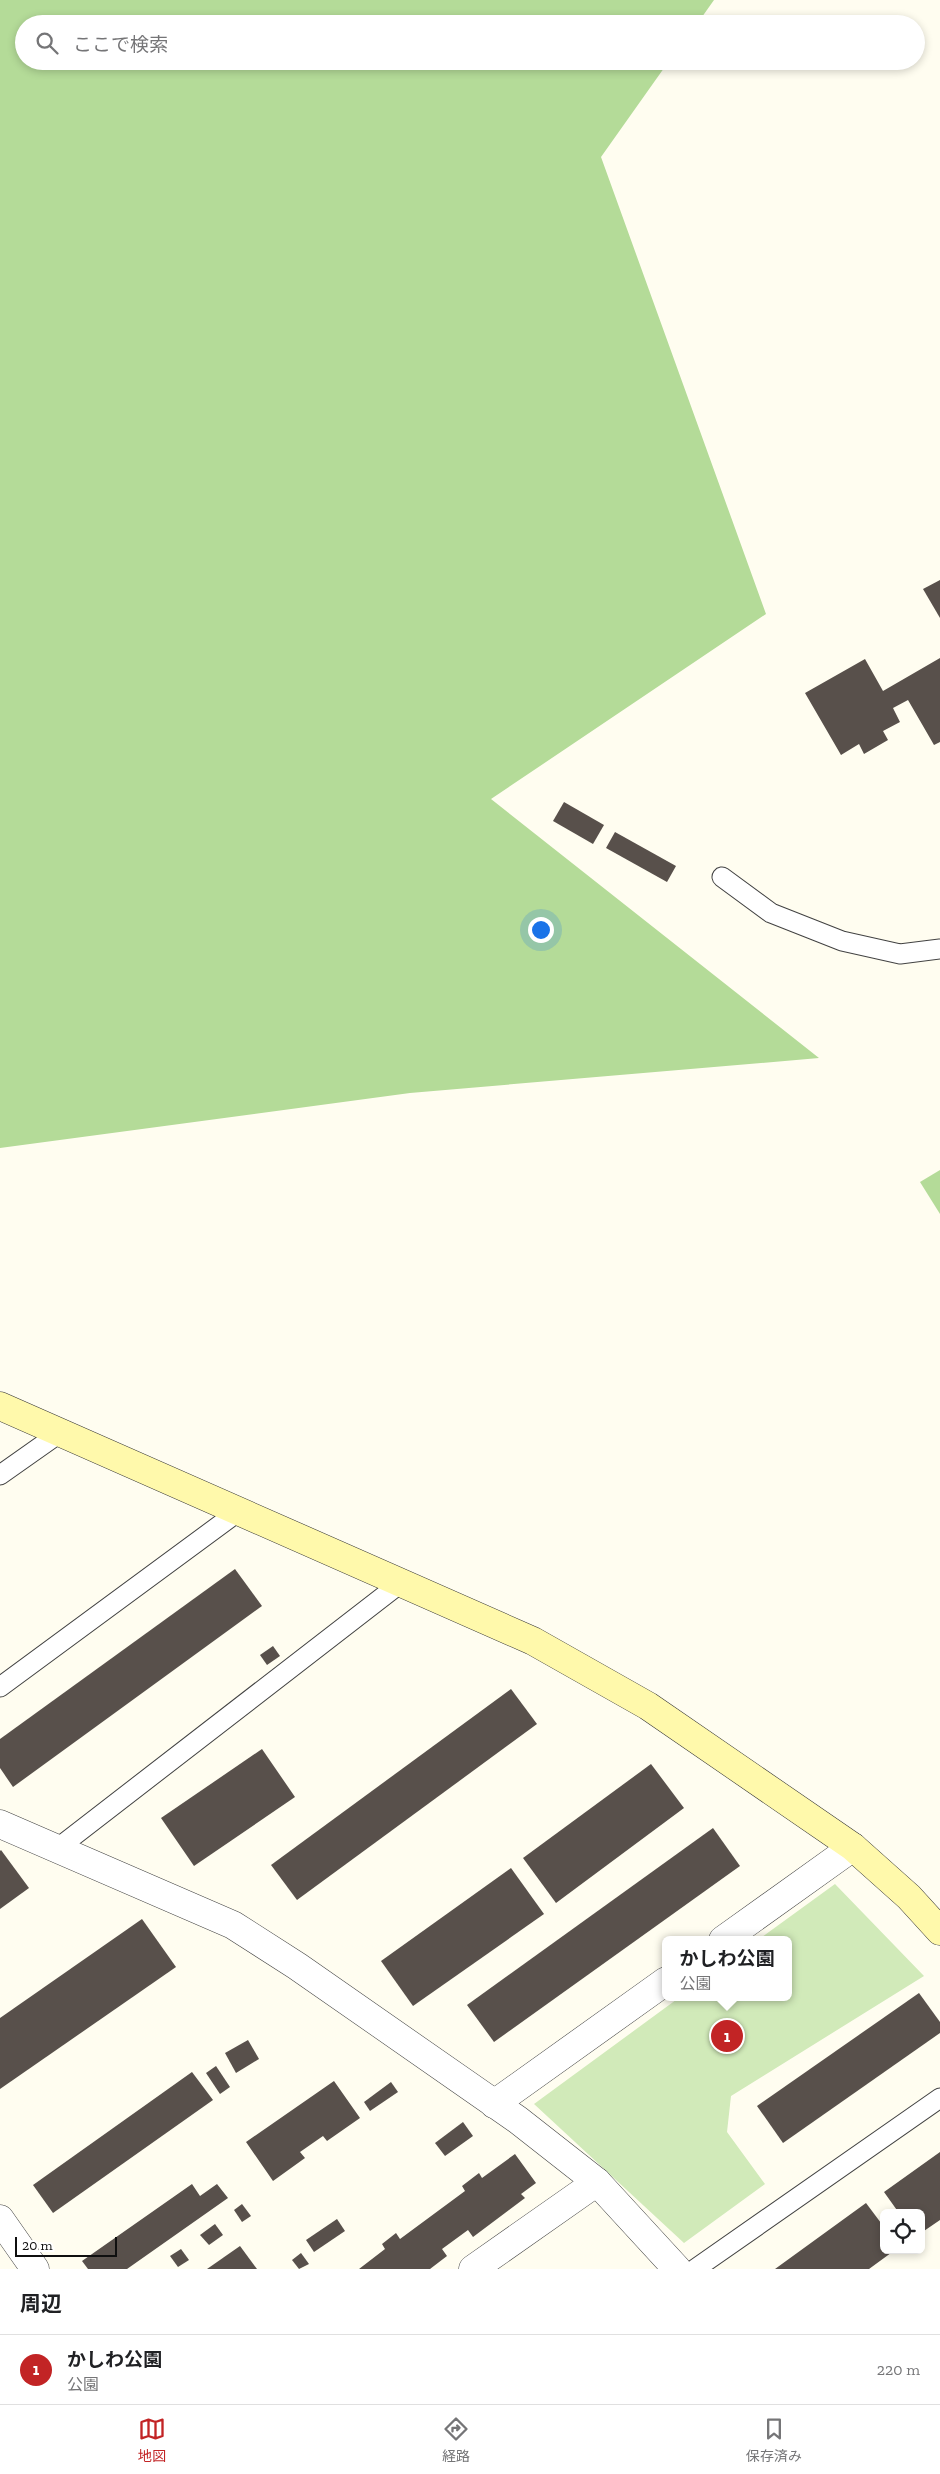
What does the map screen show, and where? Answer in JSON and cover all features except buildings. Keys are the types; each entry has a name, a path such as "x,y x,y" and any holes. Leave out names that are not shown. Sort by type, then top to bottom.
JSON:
{"street":[{"path":"0,1406 534,1641 648,1706 852,1847 908,1897 940,1931"},
{"path":"0,1824 233,1925 305,1972 494,2104 597,2182 677,2269"},
{"path":"729,1936 852,1847"},
{"path":"494,2104 662,1984"},
{"path":"472,2269 597,2182"},
{"path":"0,2219 35,2269"}],"lane":[{"path":"722,877 771,913 842,941 900,954 940,949"},
{"path":"0,1475 61,1432"},
{"path":"0,1687 240,1511"},
{"path":"58,1848 402,1582"},
{"path":"695,2269 940,2098"}],"green space":[{"path":"0,0 714,0 703,15 15,15 15,70 663,70 601,157 766,614 491,799 819,1058 410,1093 0,1148"},
{"path":"940,1170 940,1214 920,1182"},
{"path":"835,1884 924,1976 731,2096 727,2132 765,2184 684,2243 534,2104 675,2001 792,2001 792,1936 764,1936"}],"place":[{"name":"かしわ公園","path":"727,2036"}]}
